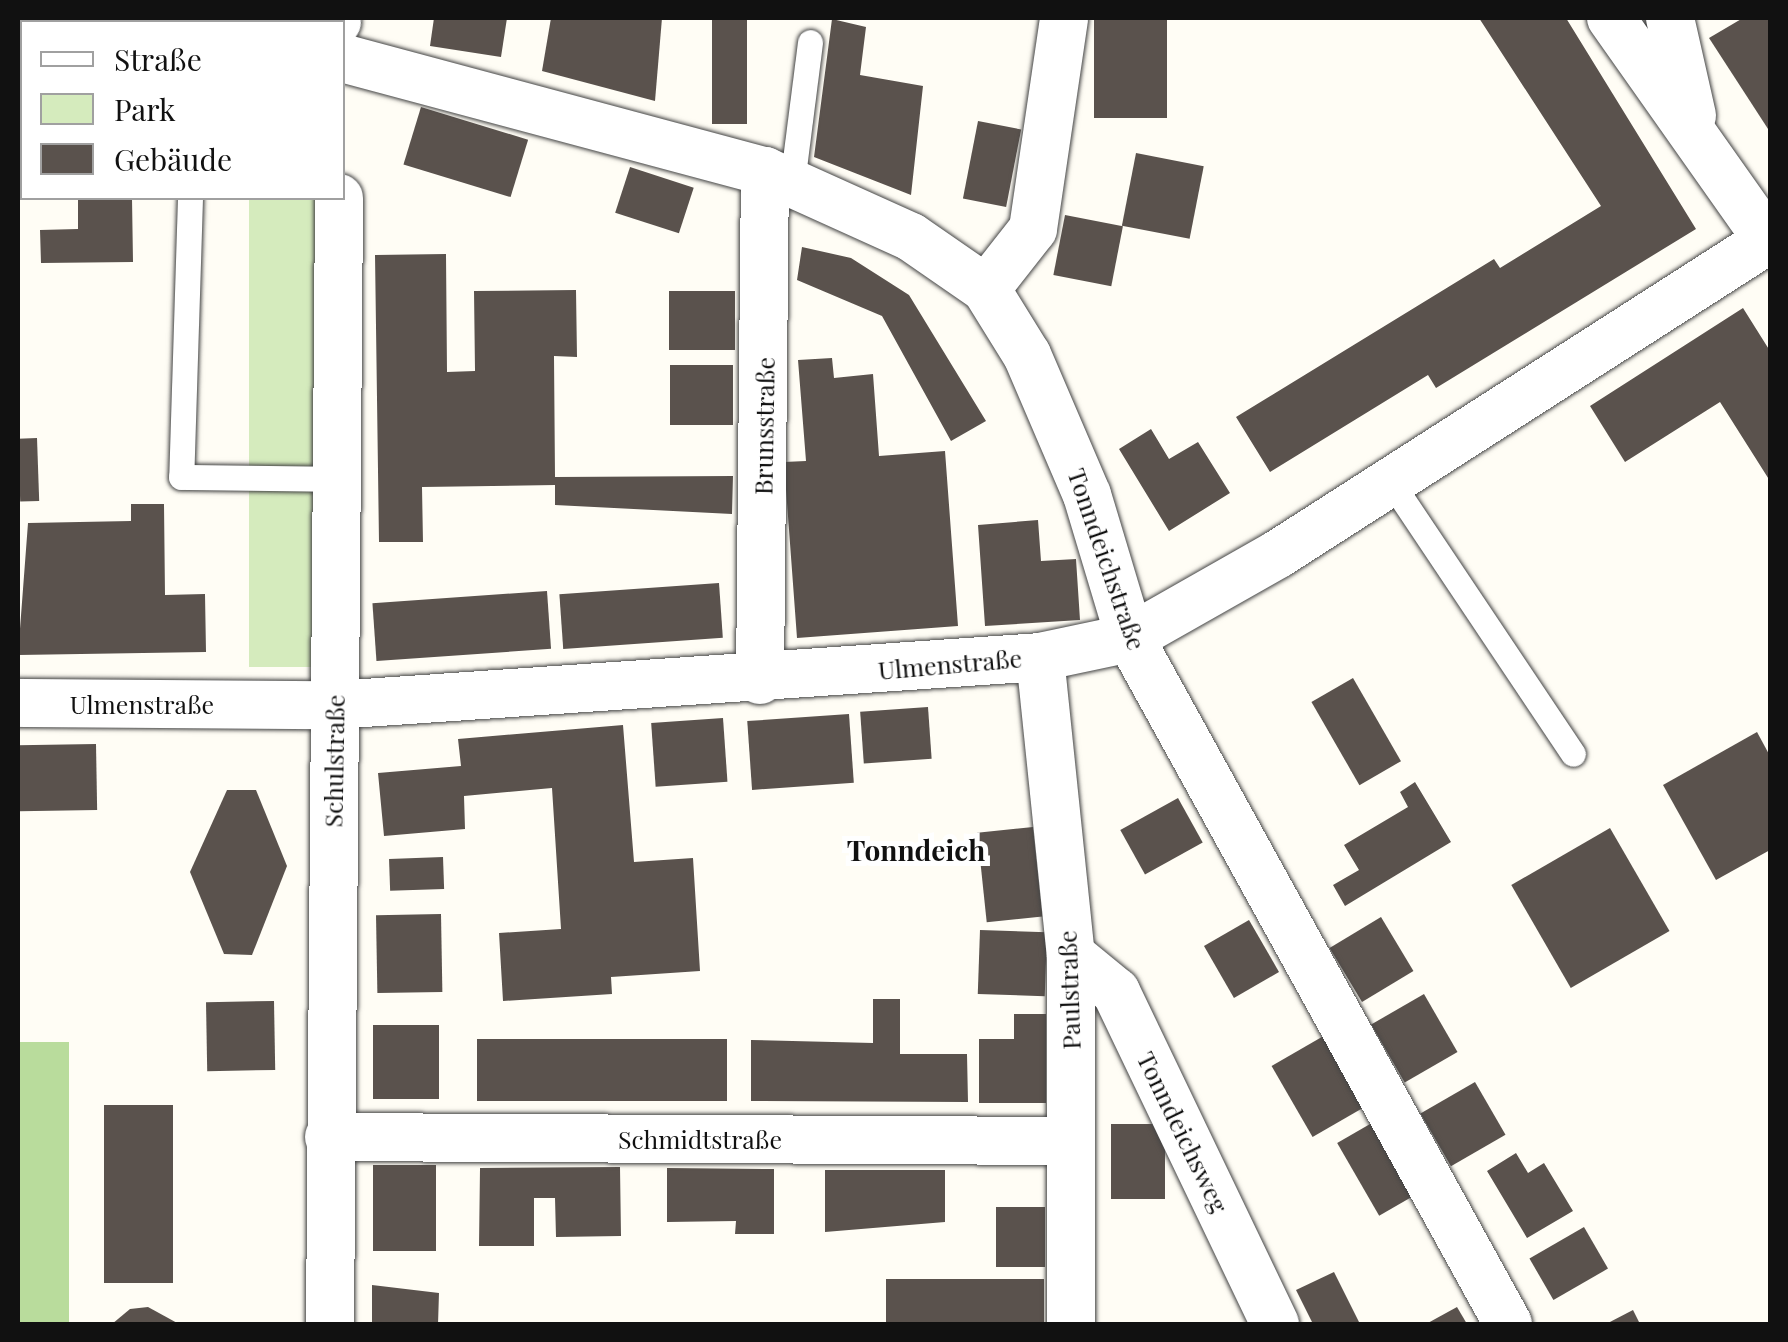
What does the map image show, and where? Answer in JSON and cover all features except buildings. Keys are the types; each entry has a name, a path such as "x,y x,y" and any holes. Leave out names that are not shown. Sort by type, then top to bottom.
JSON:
{"street":[{"path":"986,289 1033,229 1064,18"},
{"path":"1611,18 1694,124 1769,241"},
{"path":"1670,18 1694,124"},
{"name":"Tonndeichstraße","path":"345,59 778,178 911,237 986,289 1027,355 1087,495 1130,638 1508,1324"},
{"name":"Brunsstraße","path":"760,680 778,178"},
{"name":"Schulstraße","path":"330,1324 328,1137 338,200"},
{"name":"Ulmenstraße","path":"18,703 335,705 760,680 1040,657 1130,638 1391,482 1769,241"},
{"name":"Paulstraße","path":"1040,657 1071,955 1071,1324"},
{"name":"Tonndeichsweg","path":"1071,955 1116,992 1275,1324"},
{"name":"Schmidtstraße","path":"328,1137 1072,1140"}],"lane":[{"path":"778,178 810,42"},
{"path":"190,200 181,477 336,479"},
{"path":"1391,482 1573,754"}],"green space":[{"path":"249,200 320,200 320,667 249,667"},
{"path":"18,1042 69,1042 69,1324 18,1324"}],"district":[{"name":"Tonndeich","path":"916,850"}]}
